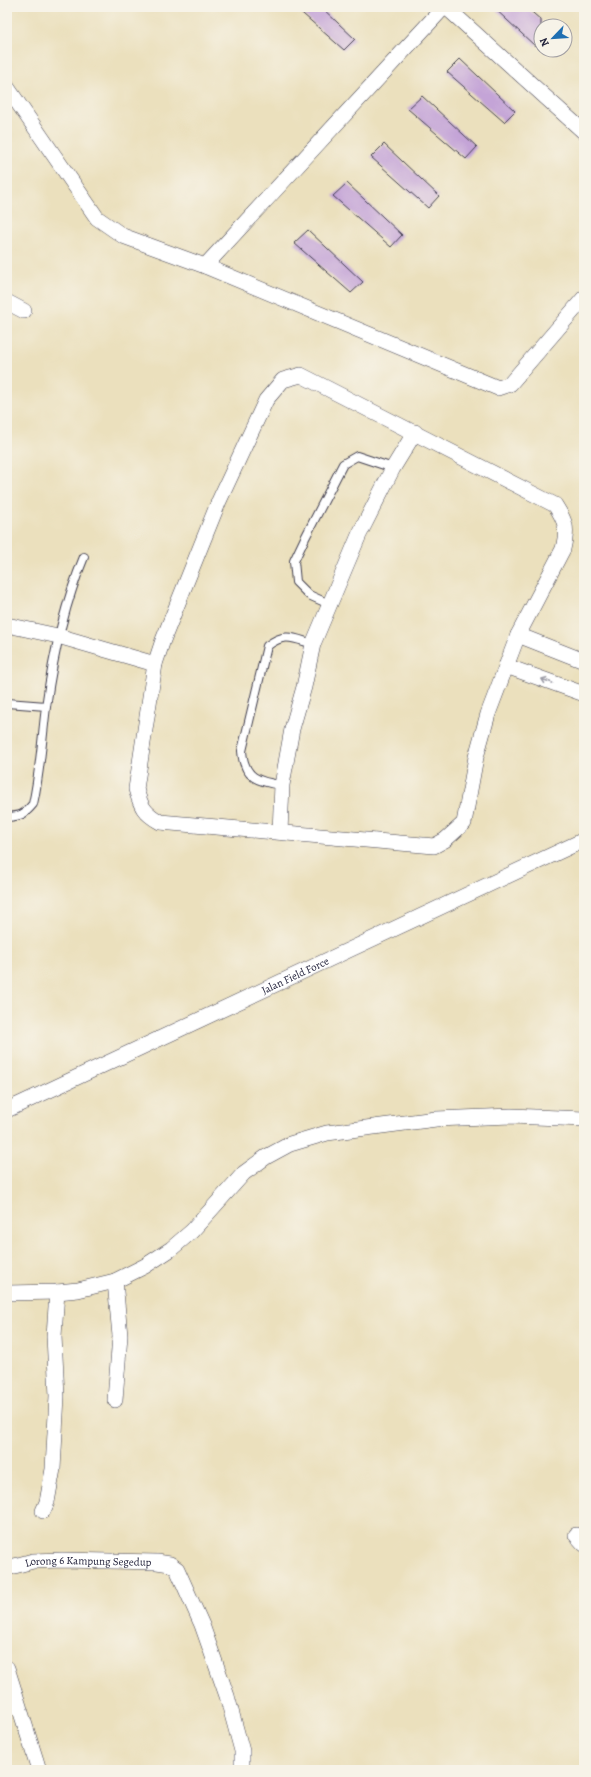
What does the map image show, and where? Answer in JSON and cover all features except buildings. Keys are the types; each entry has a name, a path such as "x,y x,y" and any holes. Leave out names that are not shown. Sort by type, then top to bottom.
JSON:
{"street":[{"path":"205,266 445,7 584,132"},
{"path":"7,87 97,218 123,236 205,266 498,388 510,384 584,298"},
{"path":"7,302 24,311"},
{"path":"301,375 415,432 555,505 565,521 566,535 563,549 518,635 488,714 476,757 464,823 445,840 434,846 160,822 147,814 139,802 136,789 155,664 219,501 266,400 283,380 301,375"},
{"path":"280,832 282,785 292,729 304,687 313,644 359,535 393,468 415,432"},
{"path":"7,625 58,636 155,664"},
{"path":"518,635 584,661"},
{"path":"506,666 584,694"},
{"name":"Jalan Field Force","path":"7,1110 584,840"},
{"path":"7,1293 78,1290 115,1281 146,1266 171,1249 192,1231 244,1172 266,1157 290,1144 327,1133 436,1118 511,1116 584,1119"},
{"path":"115,1281 120,1336 115,1400"},
{"path":"43,1511 47,1502 53,1469 57,1396 54,1336 57,1292"},
{"name":"Lorong 6 Kampung Segedup","path":"7,1568 25,1562 62,1560 157,1562 170,1564 177,1569 202,1625 227,1696 242,1751 242,1770"},
{"path":"7,1668 39,1770"}],"lane":[{"path":"329,604 309,595 296,582 294,561 343,464 357,456 393,468"},
{"path":"7,817 21,816 26,813 33,804 46,706 58,636 75,580 84,557"},
{"path":"282,785 270,784 254,778 245,769 242,751 267,646 276,639 286,636 313,644"},
{"path":"7,703 46,706"}]}
